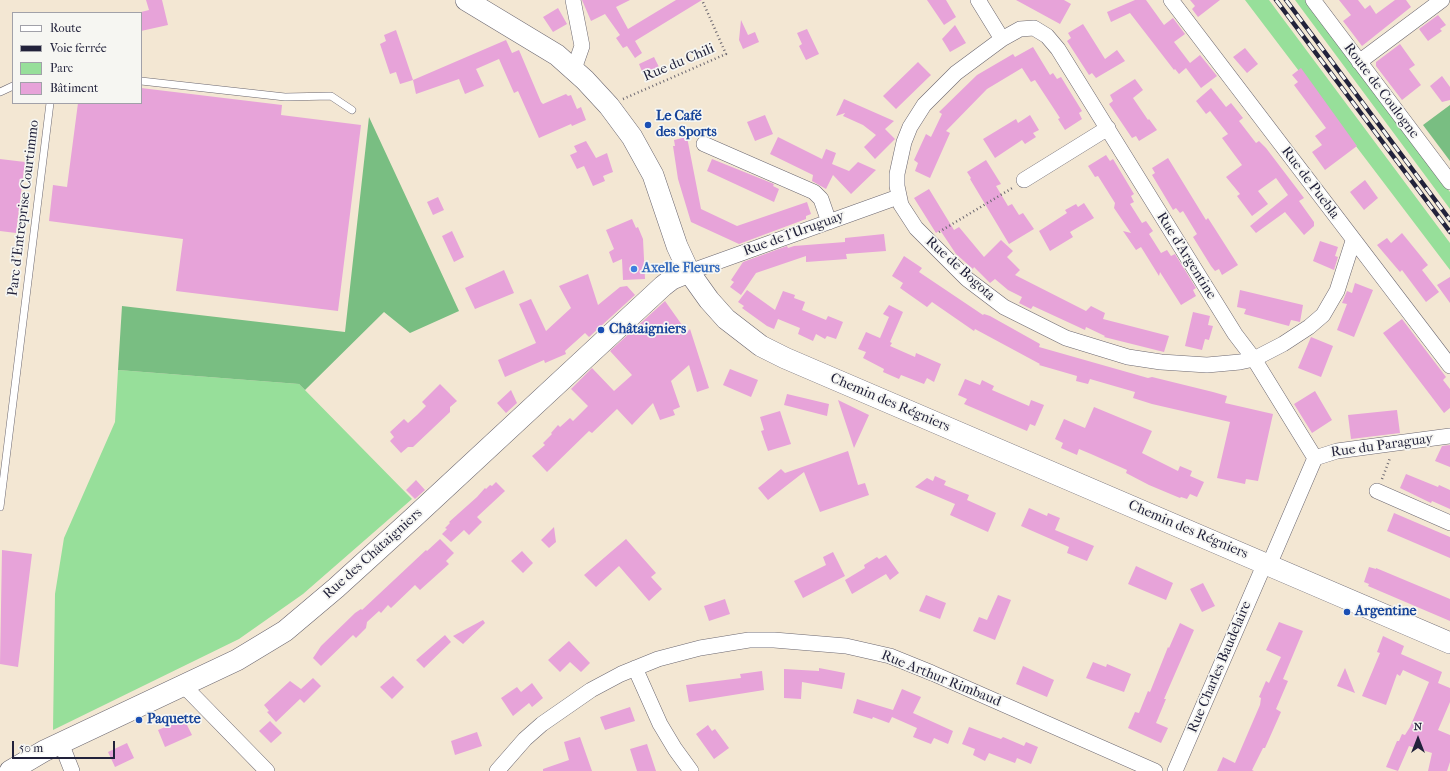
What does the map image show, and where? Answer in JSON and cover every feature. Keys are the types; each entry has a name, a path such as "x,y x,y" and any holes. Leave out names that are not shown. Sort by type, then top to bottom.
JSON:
{"main road":[{"name":"Chemin des Régniers","path":"466,0 485,13 543,46 574,69 609,106 632,137 653,175 677,246 689,272 709,300 726,319 751,339 772,352 1450,643"},
{"name":"Rue des Châtaigniers","path":"10,771 31,757 184,686 256,650 304,616 420,512 663,286 672,279 689,272"}],"street":[{"path":"573,0 582,46 574,69"},
{"path":"978,0 1002,39"},
{"name":"Rue de Puebla","path":"1171,0 1353,241 1450,366"},
{"name":"Route de Coulogne","path":"1313,0 1450,182"},
{"path":"1360,62 1442,0"},
{"name":"Rue d'Argentine","path":"1002,39 1020,29 1028,27 1041,32 1063,56 1235,334 1254,359 1315,458"},
{"name":"Rue de Bogota","path":"1002,39 956,73 936,92 916,118 904,142 897,174 898,197 908,218 926,240 967,279 994,300 1040,326 1078,342 1128,357 1161,362 1207,365 1230,364 1254,359"},
{"path":"1024,180 1108,128"},
{"path":"704,144 814,192 821,199 829,222"},
{"name":"Rue de l'Uruguay","path":"689,272 898,197"},
{"path":"1254,359 1300,334 1323,315 1338,291 1353,241"},
{"name":"Rue du Paraguay","path":"1315,458 1337,451 1450,436"},
{"path":"1267,564 1315,458"},
{"path":"1377,491 1450,523"},
{"name":"Rue Charles Baudelaire","path":"1175,771 1267,564"},
{"name":"Rue Arthur Rimbaud","path":"497,771 533,732 570,704 603,684 635,668 678,653 750,640 795,640 846,646 890,656 907,662 1155,771"},
{"path":"635,668 660,724 675,749 691,771"},
{"path":"184,686 268,771"},
{"path":"61,743 72,771"}],"lane":[{"path":"142,81 285,97 331,96 352,110"},
{"path":"0,92 12,86"},
{"name":"Parc d'Entreprise Courtimmo","path":"0,507 50,104"}],"path":[{"name":"Rue du Chili","path":"609,106 726,54 702,0"},
{"path":"926,240 1024,180"},
{"path":"1377,491 1396,443"}],"green space":[{"path":"1245,0 1269,0 1450,243 1450,270"},
{"path":"1295,0 1306,0 1450,192 1450,209"},
{"path":"1450,105 1450,161 1423,125"},
{"path":"369,117 459,311 410,333 384,312 305,390 299,384 118,370 122,306 345,332"},
{"path":"118,370 299,384 412,499 303,594 239,639 53,730 55,594 64,538 115,422"}],"building":[{"path":"146,0 162,0 168,25 142,31 141,12 149,10"},
{"path":"582,0 630,0 616,7 628,29 676,0 702,0 635,41 642,53 635,58 627,46 623,48 616,38 620,35 605,14 591,21"},
{"path":"927,0 946,0 956,17 944,25"},
{"path":"1016,0 1064,0 1071,4 1060,24"},
{"path":"1135,0 1146,0 1164,25 1173,18 1185,34 1174,42 1190,63 1200,55 1217,76 1201,88 1186,68 1179,74 1175,69 1174,70 1130,13 1111,22 1107,12"},
{"path":"1190,0 1220,0 1198,17 1192,9 1195,6"},
{"path":"1339,0 1358,0 1365,9 1370,5 1376,14 1395,0 1406,0 1411,7 1362,46 1343,21 1351,15"},
{"path":"558,8 567,24 553,32 543,17"},
{"path":"1438,15 1446,25 1440,29 1442,31 1428,41 1419,29"},
{"path":"741,20 748,35 755,32 759,42 743,49 739,40"},
{"path":"1083,24 1105,59 1117,50 1125,61 1096,78 1092,73 1089,75 1067,41 1071,38 1068,33"},
{"path":"955,25 966,43 950,52 942,39"},
{"path":"807,29 819,54 806,60 799,46 802,44 797,33"},
{"path":"396,30 413,80 400,84 396,72 390,74 380,44 386,41 384,35"},
{"path":"506,40 512,53 519,50 543,104 566,94 568,96 571,95 577,109 581,107 586,120 572,126 571,124 539,138 518,91 514,93 499,59 476,69 484,86 465,94 459,79 416,94 413,80"},
{"path":"1400,44 1415,65 1409,69 1421,85 1402,100 1376,66 1376,62"},
{"path":"1033,47 1050,75 1053,73 1057,79 1061,77 1082,111 1079,113 1082,119 1065,130 1058,119 1060,118 1035,80 1031,82 1022,68 987,89 946,131 950,133 930,178 915,171 918,163 914,160 926,134 931,137 942,114 939,112 977,75 1013,54 1015,57"},
{"path":"1245,48 1258,64 1247,73 1233,57"},
{"path":"654,57 659,67 643,74 639,64"},
{"path":"918,62 931,75 896,109 883,96"},
{"path":"1301,68 1357,146 1325,170 1312,152 1322,145 1315,136 1326,128 1294,85 1298,82 1292,75"},
{"path":"1442,76 1450,87 1450,100 1442,102 1430,86"},
{"path":"1135,79 1143,90 1133,98 1157,130 1139,141 1136,136 1132,138 1109,104 1113,101 1110,95"},
{"path":"142,88 282,105 281,115 361,125 338,311 176,291 183,239 49,221 53,185 67,187 78,104 142,104"},
{"path":"1211,88 1226,107 1231,103 1243,118 1239,121 1256,143 1259,141 1266,148 1304,198 1299,201 1314,222 1314,226 1304,235 1285,212 1256,233 1250,226 1288,195 1276,178 1258,191 1268,204 1252,216 1237,196 1240,194 1226,177 1242,165 1222,138 1228,134 1210,111 1206,114 1196,101"},
{"path":"844,99 894,121 885,129 895,139 875,159 864,147 876,135 863,125 843,116 845,113 836,116"},
{"path":"765,115 773,134 755,141 747,122"},
{"path":"1030,115 1039,130 1033,133 1036,137 1025,144 1022,140 995,158 983,139 1016,119 1018,123"},
{"path":"687,137 701,209 737,226 807,202 811,214 806,216 806,219 739,244 691,222 678,179 673,146 675,146 674,140"},
{"path":"778,137 822,159 826,149 836,153 832,164 849,171 858,162 876,170 851,194 833,175 826,189 812,181 813,175 770,154"},
{"path":"586,141 596,158 607,153 613,172 603,176 605,181 593,186 584,166 577,169 570,155 577,152 574,146"},
{"path":"1106,155 1110,161 1113,159 1134,194 1131,196 1134,202 1130,204 1142,223 1146,221 1153,231 1149,234 1161,253 1167,250 1171,256 1175,254 1196,288 1193,290 1196,296 1181,305 1160,272 1159,276 1141,247 1136,250 1123,231 1131,233 1114,208 1115,203 1098,176 1095,177 1088,166"},
{"path":"1168,158 1206,220 1208,218 1238,265 1222,275 1219,269 1215,271 1211,266 1193,237 1197,234 1183,211 1180,213 1176,208 1173,210 1152,175 1155,173 1152,168"},
{"path":"0,159 25,162 16,233 0,231"},
{"path":"712,159 774,184 773,186 779,189 774,202 707,171"},
{"path":"986,160 1001,184 996,186 1008,206 1012,204 1019,215 1023,213 1034,229 1009,244 967,172"},
{"path":"1365,180 1378,198 1364,210 1350,192"},
{"path":"929,189 954,230 959,227 984,257 1001,240 1013,251 1007,257 1020,270 1015,275 1086,311 1091,306 1105,313 1103,319 1169,336 1164,352 1104,337 1105,336 1086,327 1085,330 1033,306 1031,309 1019,303 1022,297 1008,290 995,279 990,283 974,267 973,269 956,254 940,230 936,233 914,198"},
{"path":"438,197 444,210 433,215 427,202"},
{"path":"1084,203 1094,218 1070,232 1073,237 1050,251 1039,231 1067,213 1065,210 1076,204 1078,207"},
{"path":"632,219 636,228 638,227 643,239 645,279 623,280 622,259 613,263 609,252 614,249 606,230"},
{"path":"452,231 464,257 454,262 442,236"},
{"path":"1402,233 1428,265 1422,270 1439,292 1426,302 1402,270 1400,272 1377,245 1387,238 1391,243"},
{"path":"884,234 886,251 846,254 847,259 806,262 806,256 756,273 741,295 730,287 734,282 731,280 743,262 787,246 788,248 794,246 845,242 845,238"},
{"path":"1320,241 1338,247 1335,256 1338,257 1334,270 1313,261"},
{"path":"904,256 922,268 919,272 983,315 990,316 1040,344 1039,347 1148,378 1152,377 1227,396 1225,403 1273,414 1258,481 1246,479 1245,484 1217,478 1230,422 1152,404 1133,398 1135,392 1090,379 1088,384 1076,381 1077,376 1039,365 1040,364 975,329 974,331 932,302 927,307 900,288 903,283 892,276"},
{"path":"504,270 514,293 475,309 465,288"},
{"path":"588,274 598,305 620,287 627,286 635,295 589,337 585,333 565,351 566,354 545,363 544,360 505,377 498,360 536,343 519,304 531,299 546,331 571,308 559,286"},
{"path":"1450,277 1450,303 1437,285"},
{"path":"1355,283 1373,290 1354,337 1337,330 1347,304 1342,303 1347,291 1352,293"},
{"path":"747,290 775,310 783,291 795,295 794,298 805,302 802,310 826,320 828,316 843,322 836,339 827,336 825,339 816,334 813,341 798,334 800,328 778,319 774,329 767,326 742,308 744,306 738,302"},
{"path":"1240,290 1303,305 1300,322 1291,320 1289,326 1244,314 1246,309 1237,307"},
{"path":"665,301 687,332 690,329 709,388 697,392 689,365 671,381 680,407 673,410 675,415 660,420 653,403 632,425 617,409 592,433 589,431 547,472 532,456 545,445 543,443 558,425 560,427 570,418 573,421 588,406 571,389 592,368 614,391 632,375 610,351"},
{"path":"889,305 903,312 890,342 892,343 890,346 915,357 916,353 941,364 934,382 927,378 924,384 901,375 899,379 883,372 884,369 863,358 866,352 858,349 866,332 880,338 889,317 883,314"},
{"path":"1193,312 1210,316 1208,325 1213,326 1209,340 1205,339 1202,350 1185,346"},
{"path":"1402,319 1446,377 1443,380 1450,389 1450,408 1444,413 1383,333"},
{"path":"1311,337 1333,346 1321,377 1298,368"},
{"path":"730,369 758,380 751,397 723,385"},
{"path":"965,379 980,385 982,380 994,386 992,390 1029,406 1031,400 1044,405 1035,426 1030,424 1027,431 964,404 967,399 958,395"},
{"path":"440,384 457,401 450,407 450,412 413,447 408,447 401,453 390,441 394,437 390,432 404,419 408,423 417,415 426,406 422,402"},
{"path":"511,390 517,403 506,413 497,403"},
{"path":"1315,391 1332,420 1312,433 1294,404"},
{"path":"787,394 829,404 827,416 784,405"},
{"path":"838,400 869,415 854,448"},
{"path":"1094,407 1152,431 1142,453 1178,471 1180,466 1192,471 1190,476 1204,482 1197,497 1190,494 1187,499 1180,498 1149,485 1126,473 1127,470 1091,454 1079,449 1077,455 1061,448 1063,443 1055,439 1064,419 1085,428"},
{"path":"1397,410 1400,433 1351,439 1348,415"},
{"path":"780,411 791,444 768,451 761,431 764,430 760,417"},
{"path":"1450,445 1450,467 1435,461 1442,446"},
{"path":"848,451 858,485 865,483 869,495 820,512 804,472 768,500 758,488 781,469 785,473"},
{"path":"1406,474 1438,487 1439,485 1450,490 1450,509 1432,501 1431,503 1400,488"},
{"path":"935,476 946,481 944,485 969,495 967,500 996,513 988,532 950,515 955,504 915,487 927,478 933,481"},
{"path":"416,480 425,490 415,499 406,490"},
{"path":"496,482 505,491 477,517 482,522 469,535 464,530 451,542 442,534 447,529 445,528 450,523 449,522 485,488 486,489 490,485 492,486"},
{"path":"1029,508 1047,516 1048,513 1060,518 1055,530 1094,546 1087,561 1067,553 1069,547 1021,526"},
{"path":"1394,513 1450,537 1450,558 1387,531"},
{"path":"554,527 556,542 549,548 541,540"},
{"path":"440,539 454,553 446,561 449,564 420,590 415,585 391,608 388,605 381,613 379,611 367,622 366,628 356,638 353,635 321,666 313,658 321,646 355,613 361,609 362,610 426,550 427,551"},
{"path":"626,539 656,573 651,577 662,589 649,601 619,566 596,587 584,575"},
{"path":"2,550 32,554 18,667 0,664"},
{"path":"522,551 533,563 523,573 511,561"},
{"path":"833,552 845,576 803,598 794,581 826,565 823,557"},
{"path":"886,555 899,573 890,580 886,574 852,594 845,580 865,568 864,565 877,557 879,559"},
{"path":"1136,566 1173,583 1166,600 1128,584"},
{"path":"1369,567 1376,568 1450,599 1450,621 1368,586 1369,584 1364,582"},
{"path":"1203,583 1215,606 1202,612 1190,589"},
{"path":"926,595 946,603 940,619 919,611"},
{"path":"998,595 1011,600 995,640 973,631 979,617 987,620"},
{"path":"725,599 730,614 709,621 704,606"},
{"path":"483,620 485,623 463,644 453,636"},
{"path":"1279,622 1303,631 1283,679 1288,681 1276,709 1281,712 1265,748 1263,748 1252,770 1254,771 1217,771 1223,757 1235,763 1260,705 1261,698 1259,697 1266,681 1269,683 1281,657 1266,650"},
{"path":"1180,623 1194,630 1164,699 1166,699 1156,723 1168,728 1161,743 1128,728 1135,712 1139,713 1148,691 1150,692 1168,647 1169,648"},
{"path":"445,635 451,642 424,668 416,660"},
{"path":"1383,636 1404,646 1401,654 1442,672 1438,683 1450,688 1450,702 1438,730 1450,735 1450,762 1447,771 1428,771 1432,753 1409,746 1398,771 1386,767 1397,741 1399,741 1402,734 1405,735 1410,727 1429,682 1403,670 1400,676 1397,674 1386,705 1362,696 1380,653 1377,652"},
{"path":"569,641 590,663 581,672 570,662 560,672 548,660"},
{"path":"1093,662 1106,667 1107,664 1131,674 1124,692 1086,678"},
{"path":"1023,666 1054,680 1047,697 1016,684"},
{"path":"819,668 845,673 842,689 802,682 801,699 784,698 784,669 819,671"},
{"path":"1345,668 1355,693 1337,686"},
{"path":"762,671 764,690 689,702 686,685 741,678 740,674"},
{"path":"393,676 404,687 392,699 380,687"},
{"path":"313,678 321,686 304,703 300,699 276,722 267,712 269,711 264,705 290,681 301,689"},
{"path":"532,683 543,698 532,707 529,703 513,716 501,698 517,687 521,692"},
{"path":"902,689 921,697 913,713 953,731 948,744 934,738 931,744 913,737 917,728 892,717 889,723 873,717 872,719 853,713 857,699 893,710"},
{"path":"630,707 635,721 605,730 600,717"},
{"path":"184,719 192,735 165,747 158,730"},
{"path":"270,721 282,733 271,743 259,731"},
{"path":"708,725 712,731 715,729 729,748 714,759 696,734"},
{"path":"969,727 1001,739 1003,737 1024,746 1026,742 1038,747 1031,764 1017,758 1015,763 989,753 985,761 973,755 975,749 962,744"},
{"path":"477,732 482,746 455,755 451,741"},
{"path":"580,737 592,771 543,771 543,769 569,760 564,742"},
{"path":"127,743 134,758 115,767 108,752"},
{"path":"647,744 656,771 637,771 630,749"}],"railway":[{"path":"1276,0 1450,232"},
{"path":"1286,0 1450,220"}],"place":[{"name":"Le Café des Sports","path":"648,125"},
{"name":"Axelle Fleurs","path":"634,269"},
{"name":"Châtaigniers","path":"601,330"},
{"name":"Argentine","path":"1347,612"},
{"name":"Paquette","path":"139,720"}]}
